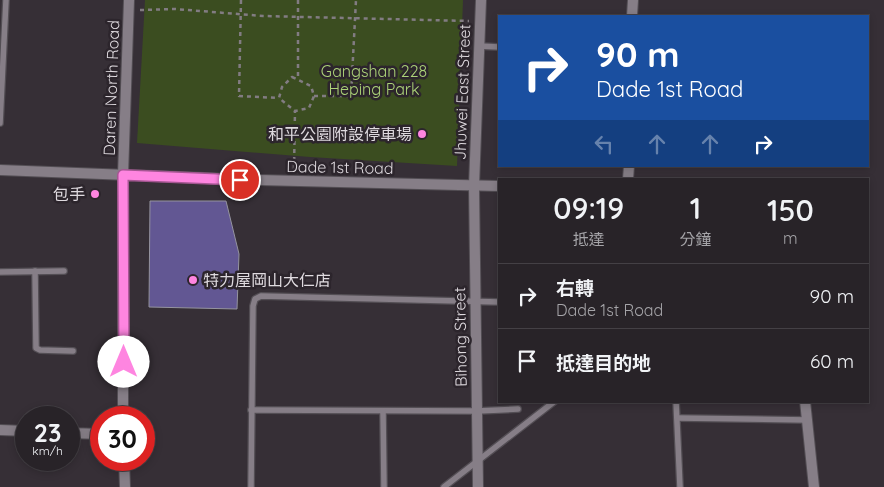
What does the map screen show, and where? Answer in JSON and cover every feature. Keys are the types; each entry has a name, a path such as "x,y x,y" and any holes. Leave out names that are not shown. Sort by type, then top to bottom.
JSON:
{"street":[{"name":"Jhuwei East Street","path":"474,186 481,0"},
{"path":"632,15 633,0"},
{"name":"Daren North Road","path":"123,406 123,175 129,5"},
{"name":"Dade 1st Road","path":"0,170 294,181 498,186"},
{"name":"Bihong Street","path":"474,186 478,487"},
{"path":"805,403 814,487"},
{"path":"0,430 15,431"},
{"path":"124,471 125,487"}],"lane":[{"path":"0,123 2,38 6,0"},
{"path":"479,46 498,47"},
{"path":"35,271 36,348 40,350 73,350"},
{"path":"0,272 64,271"},
{"path":"252,487 253,306 255,299 261,296 498,302"},
{"path":"444,487 552,403"},
{"path":"676,403 680,487"},
{"path":"252,410 477,411 518,409"},
{"path":"383,411 384,487"},
{"path":"678,418 807,420"}],"path":[{"path":"242,0 239,96 279,98 295,111"},
{"path":"298,0 298,80"},
{"path":"314,96 351,96 356,0"},
{"path":"129,5 263,16 480,22"},
{"path":"279,98 282,87 292,77 311,86 314,96 309,108 295,111"},
{"path":"294,181 295,111"}],"green space":[{"name":"Gangshan 228 Heping Park","path":"145,0 463,0 457,166 310,157 137,143"}],"building":[{"name":"特力屋岡山大仁店","path":"150,201 226,201 239,254 237,309 149,307"}],"place":[{"name":"和平公園附設停車場","path":"422,134"},
{"name":"包手","path":"95,194"},
{"name":"特力屋岡山大仁店","path":"193,280"}],"route":[{"path":"124,362 123,175 240,180"}]}
